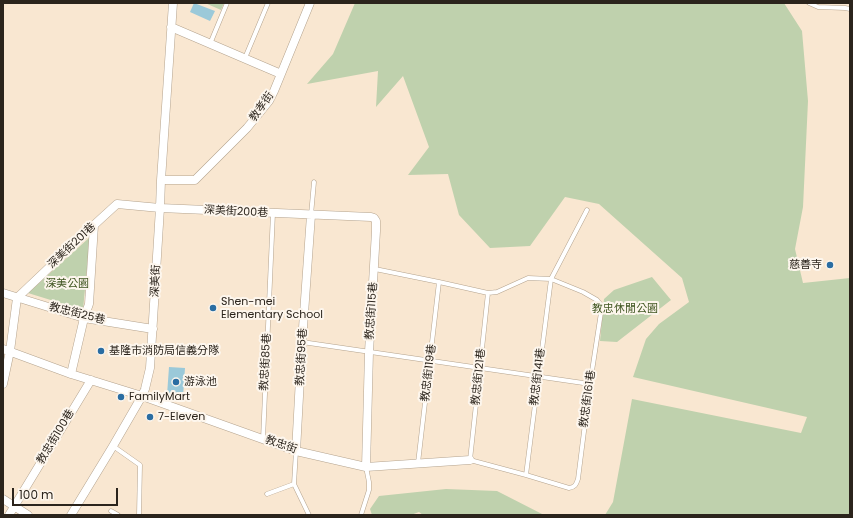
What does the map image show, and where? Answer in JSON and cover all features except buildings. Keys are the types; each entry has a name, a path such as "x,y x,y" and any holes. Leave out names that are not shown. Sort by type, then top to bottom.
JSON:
{"street":[{"path":"172,3 171,27 281,74"},
{"name":"教孝街","path":"161,180 195,180 262,111 274,92 310,3"},
{"name":"深美街","path":"71,515 142,396 150,368 171,27"},
{"name":"深美街201巷","path":"17,298 117,204 160,208"},
{"name":"深美街200巷","path":"160,208 311,215"},
{"name":"教忠街115巷","path":"311,215 368,216 374,218 376,221 375,269 369,352 366,467"},
{"name":"教忠街95巷","path":"296,451 311,215"},
{"path":"71,374 84,318 89,304 94,225"},
{"name":"教忠街25巷","path":"3,293 84,318 153,329"},
{"path":"3,384 7,350 17,298"},
{"name":"教忠街","path":"7,350 71,374 142,396 296,451 366,467 470,460"},
{"name":"教忠街100巷","path":"9,515 91,380"},
{"path":"3,499 28,515"}],"lane":[{"path":"210,44 227,3"},
{"path":"245,58 268,3"},
{"path":"809,3 818,7 850,9"},
{"path":"311,215 314,182"},
{"path":"375,269 488,293 497,292 528,278 551,279 587,210"},
{"name":"教忠街85巷","path":"262,439 274,213"},
{"name":"教忠街161巷","path":"551,279 583,292 597,300 602,306 578,479 576,485 569,488"},
{"name":"教忠街141巷","path":"526,475 551,279"},
{"name":"教忠街119巷","path":"418,464 439,282"},
{"name":"教忠街121巷","path":"470,460 488,293"},
{"path":"302,342 590,384"},
{"path":"113,446 140,465 139,515"},
{"path":"296,451 294,484 309,515"},
{"name":"教忠街","path":"470,460 569,488"},
{"path":"361,515 369,490 366,467"},
{"path":"267,494 294,484"},
{"path":"111,511 118,515"}],"green space":[{"path":"205,3 224,3 221,10"},
{"path":"355,3 784,3 802,31 808,101 803,207 795,249 803,283 850,278 850,515 605,515 613,502 632,399 801,433 807,417 633,377 646,339 659,324 689,302 682,278 599,204 565,197 530,246 490,248 459,215 448,174 408,175 429,147 403,76 376,107 378,71 307,84 333,54"},
{"name":"深美公園","path":"90,237 83,310 28,293"},
{"name":"教忠休閒公園","path":"652,277 671,300 617,342 600,341 604,299 614,290"},
{"path":"446,489 497,491 544,515 423,515 419,512 411,515 372,515 370,509 379,496"}],"water":[{"path":"194,3 215,11 210,21 190,12"},
{"name":"游泳池","path":"169,367 185,368 183,397 167,395"}],"place":[{"name":"慈善寺","path":"830,265"},
{"name":"Shen-mei Elementary School","path":"213,308"},
{"name":"基隆市消防局信義分隊","path":"101,351"},
{"name":"游泳池","path":"176,382"},
{"name":"FamilyMart","path":"121,397"},
{"name":"7-Eleven","path":"150,417"}]}
